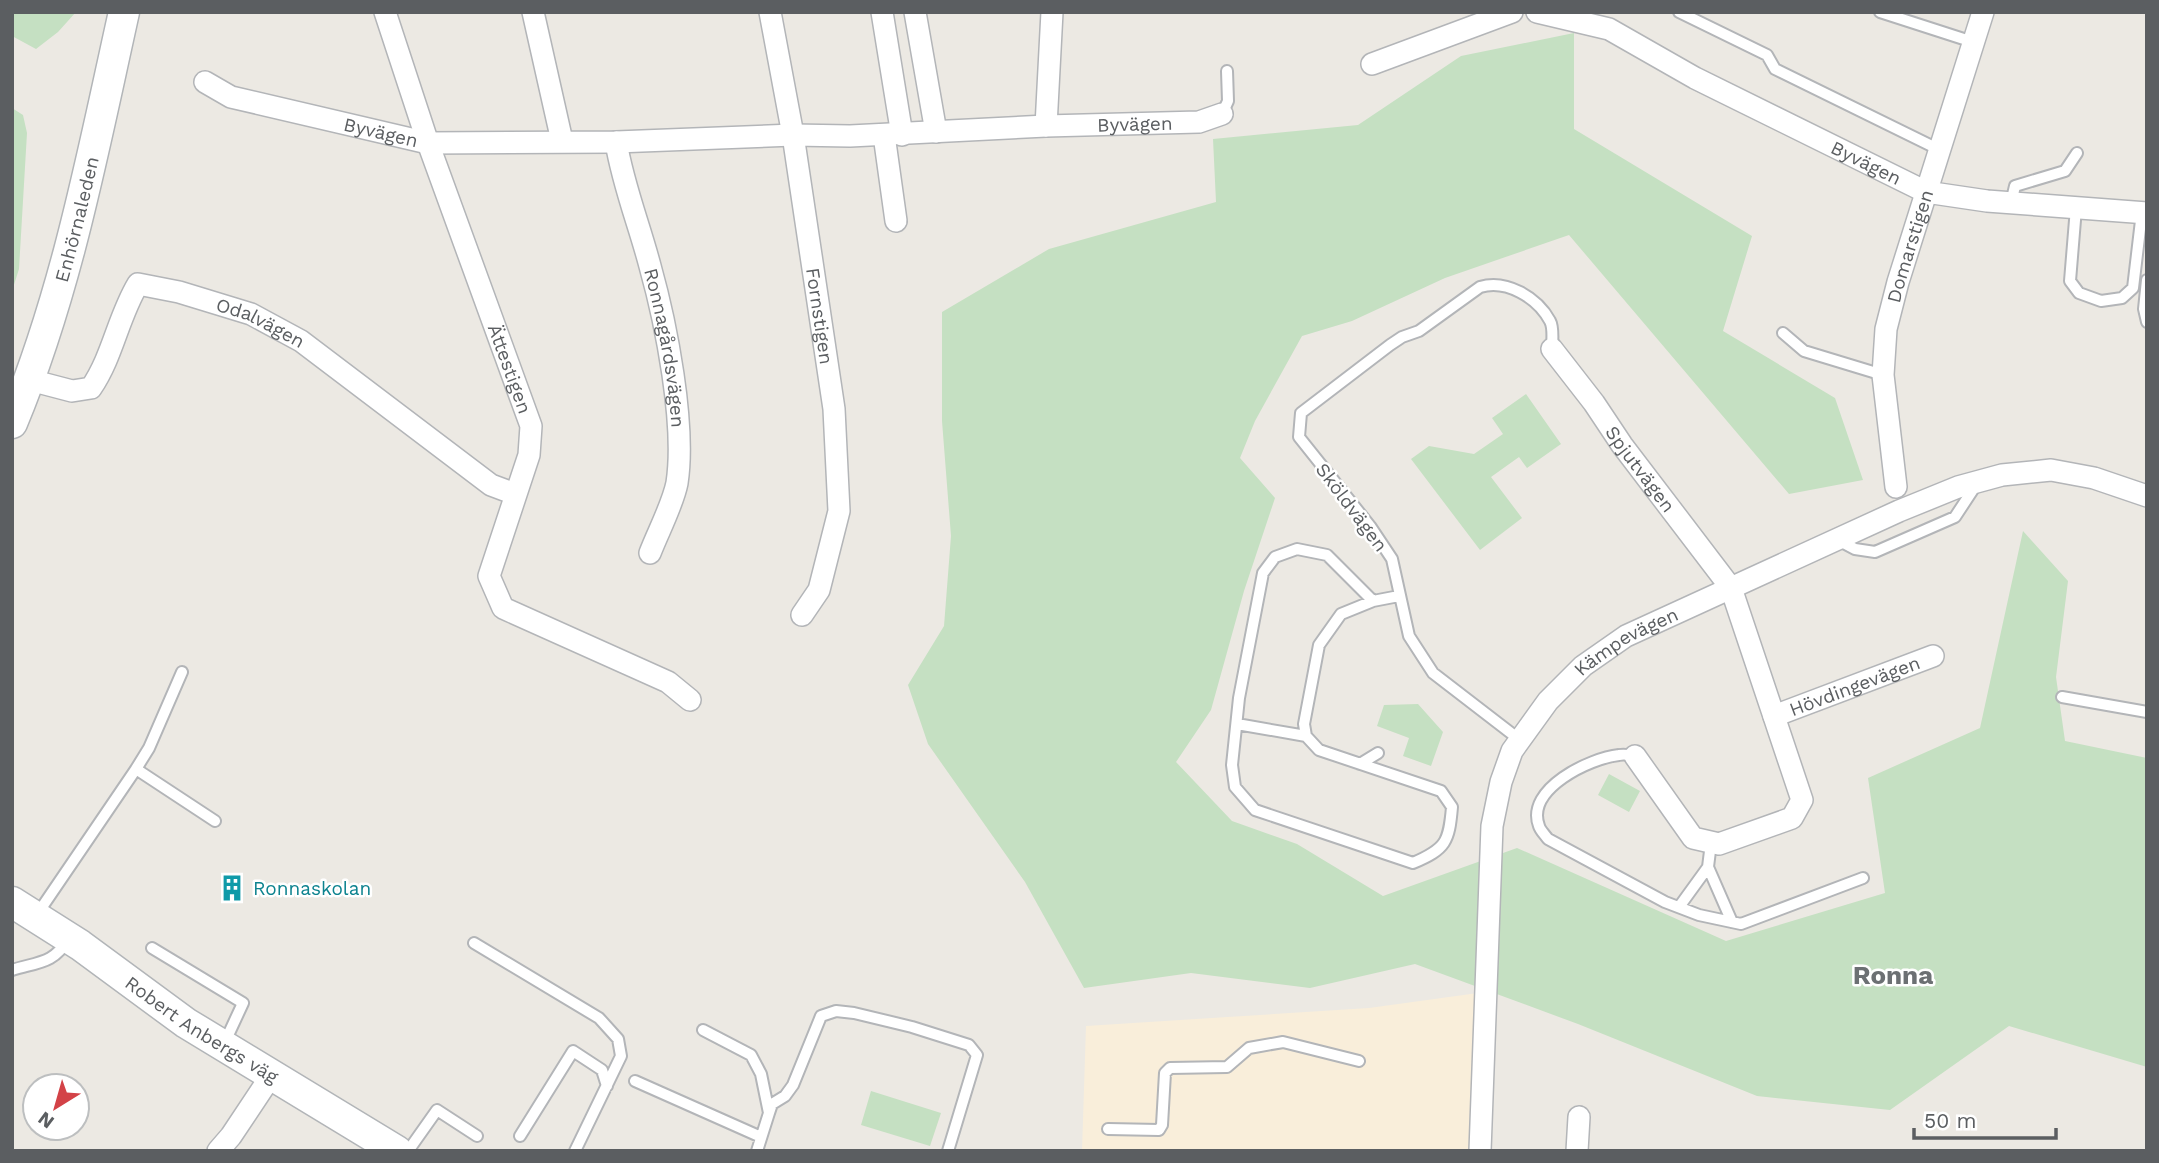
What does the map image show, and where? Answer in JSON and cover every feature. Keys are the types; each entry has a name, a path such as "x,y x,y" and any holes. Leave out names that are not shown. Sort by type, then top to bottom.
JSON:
{"street":[{"name":"Enhörnaleden","path":"12,423 30,380 69,258 124,12"},
{"name":"Ättestigen","path":"385,12 428,143 531,426 530,455 488,576 503,608 668,682 690,701"},
{"path":"533,12 562,141"},
{"name":"Fornstigen","path":"770,12 793,135 834,409 839,511 819,590 802,615"},
{"path":"882,12 893,135 896,220"},
{"path":"915,12 936,132"},
{"path":"1046,127 1052,12"},
{"path":"1372,64 1512,12"},
{"name":"Byvägen","path":"1537,12 1611,21 1695,78 1926,192 2011,203 2144,213"},
{"name":"Domarstigen","path":"1896,487 1883,375 1889,317 1983,12"},
{"name":"Byvägen","path":"205,82 231,97 428,143 616,142 793,135 893,135 1199,122 1222,114"},
{"name":"Ronnagårdsvägen","path":"616,142 620,169 651,267 669,352 679,435 677,484 650,553"},
{"name":"Odalvägen","path":"30,380 72,391 91,388 101,374 114,345 128,299 138,284 179,292 251,314 301,341 491,485 515,494"},
{"name":"Spjutvägen","path":"1552,349 1731,588"},
{"name":"Kämpevägen","path":"1480,1151 1492,826 1512,751 1548,701 1583,666 1626,636 1958,487 2002,475 2051,470 2094,478 2147,496"},
{"name":"Hövdingevägen","path":"1711,843 1719,844 1792,818 1802,800 1731,588"},
{"name":"Hövdingevägen","path":"1774,716 1933,656"},
{"path":"1635,755 1693,838 1711,843"},
{"name":"Robert Anbergs väg","path":"24,909 69,938 186,1023 397,1151"},
{"path":"218,1151 271,1076"},
{"path":"1577,1151 1580,1117"}],"lane":[{"path":"1679,12 1767,55 1775,69 1940,150"},
{"path":"1880,12 1973,42"},
{"path":"1222,114 1228,101 1227,71"},
{"path":"2011,203 2015,186 2065,171 2077,153"},
{"path":"2076,208 2070,281 2079,293 2101,301 2122,298 2133,288 2144,213"},
{"path":"2147,280 2144,309 2147,322"},
{"name":"Sköldvägen","path":"1520,740 1433,673 1409,636 1392,559 1370,526 1299,437 1301,413 1390,345 1419,331 1480,287 1492,283 1526,294 1551,322 1552,349"},
{"path":"1783,333 1804,351 1883,375"},
{"path":"1373,601 1327,555 1297,549 1275,557 1263,573 1240,698 1231,765 1235,787 1255,810 1413,863 1438,853 1450,831 1452,807 1441,791 1319,750 1306,736 1304,724 1319,645 1341,614 1373,601 1399,596"},
{"path":"24,909 136,769 149,748 182,672"},
{"path":"2062,697 2147,712"},
{"path":"1237,724 1306,736"},
{"path":"1360,764 1378,753"},
{"path":"1635,755 1618,755 1576,768 1550,786 1538,806 1538,825 1548,839 1679,907 1699,915 1741,924 1863,878"},
{"path":"136,769 215,821"},
{"path":"1679,907 1708,867 1711,843"},
{"path":"1708,867 1732,922"},
{"path":"12,970 49,961 69,938"},
{"path":"474,943 599,1018 618,1039 621,1056 575,1151"},
{"path":"152,948 243,1003 223,1046"},
{"path":"12,959 25,966"},
{"path":"757,1151 772,1104 785,1096 793,1085 821,1016 836,1011 912,1027 969,1045 977,1055 948,1151"},
{"path":"703,1031 751,1055 761,1074 769,1113"},
{"path":"1108,1129 1158,1130 1162,1125 1165,1073 1170,1068 1227,1067 1249,1048 1283,1042 1359,1060"},
{"path":"520,1136 573,1051 602,1070 607,1086"},
{"path":"635,1081 761,1137"},
{"path":"408,1151 437,1110 477,1136"}],"shaded area":[{"path":"1478,993 1475,1151 1082,1151 1086,1026 1369,1008"}],"green space":[{"path":"12,12 76,12 58,32 36,49 12,36"},
{"path":"1574,33 1574,129 1752,236 1723,331 1835,398 1863,480 1789,494 1569,235 1445,278 1352,321 1302,336 1255,421 1240,458 1275,498 1244,591 1211,710 1176,762 1232,821 1297,844 1383,896 1517,848 1726,941 1885,893 1868,778 1980,728 2023,531 2068,581 2056,677 2065,741 2147,758 2147,1067 2009,1026 1890,1110 1757,1096 1578,1024 1415,964 1310,988 1191,973 1084,988 1025,882 928,744 908,685 944,626 951,536 942,421 942,312 1049,249 1216,202 1213,139 1358,125 1461,56"},
{"path":"12,108 23,115 27,133 19,269 12,291"},
{"path":"1526,394 1561,444 1527,468 1519,457 1491,477 1522,518 1480,550 1411,459 1429,446 1474,454 1503,434 1492,418"},
{"path":"1418,704 1443,732 1431,766 1403,756 1409,738 1377,726 1384,705"},
{"path":"1609,774 1640,791 1629,812 1598,795"},
{"path":"871,1091 941,1113 930,1146 861,1125"}],"place":[{"name":"Ronnaskolan","path":"232,888"}],"district":[{"name":"Ronna","path":"1893,975"}]}
